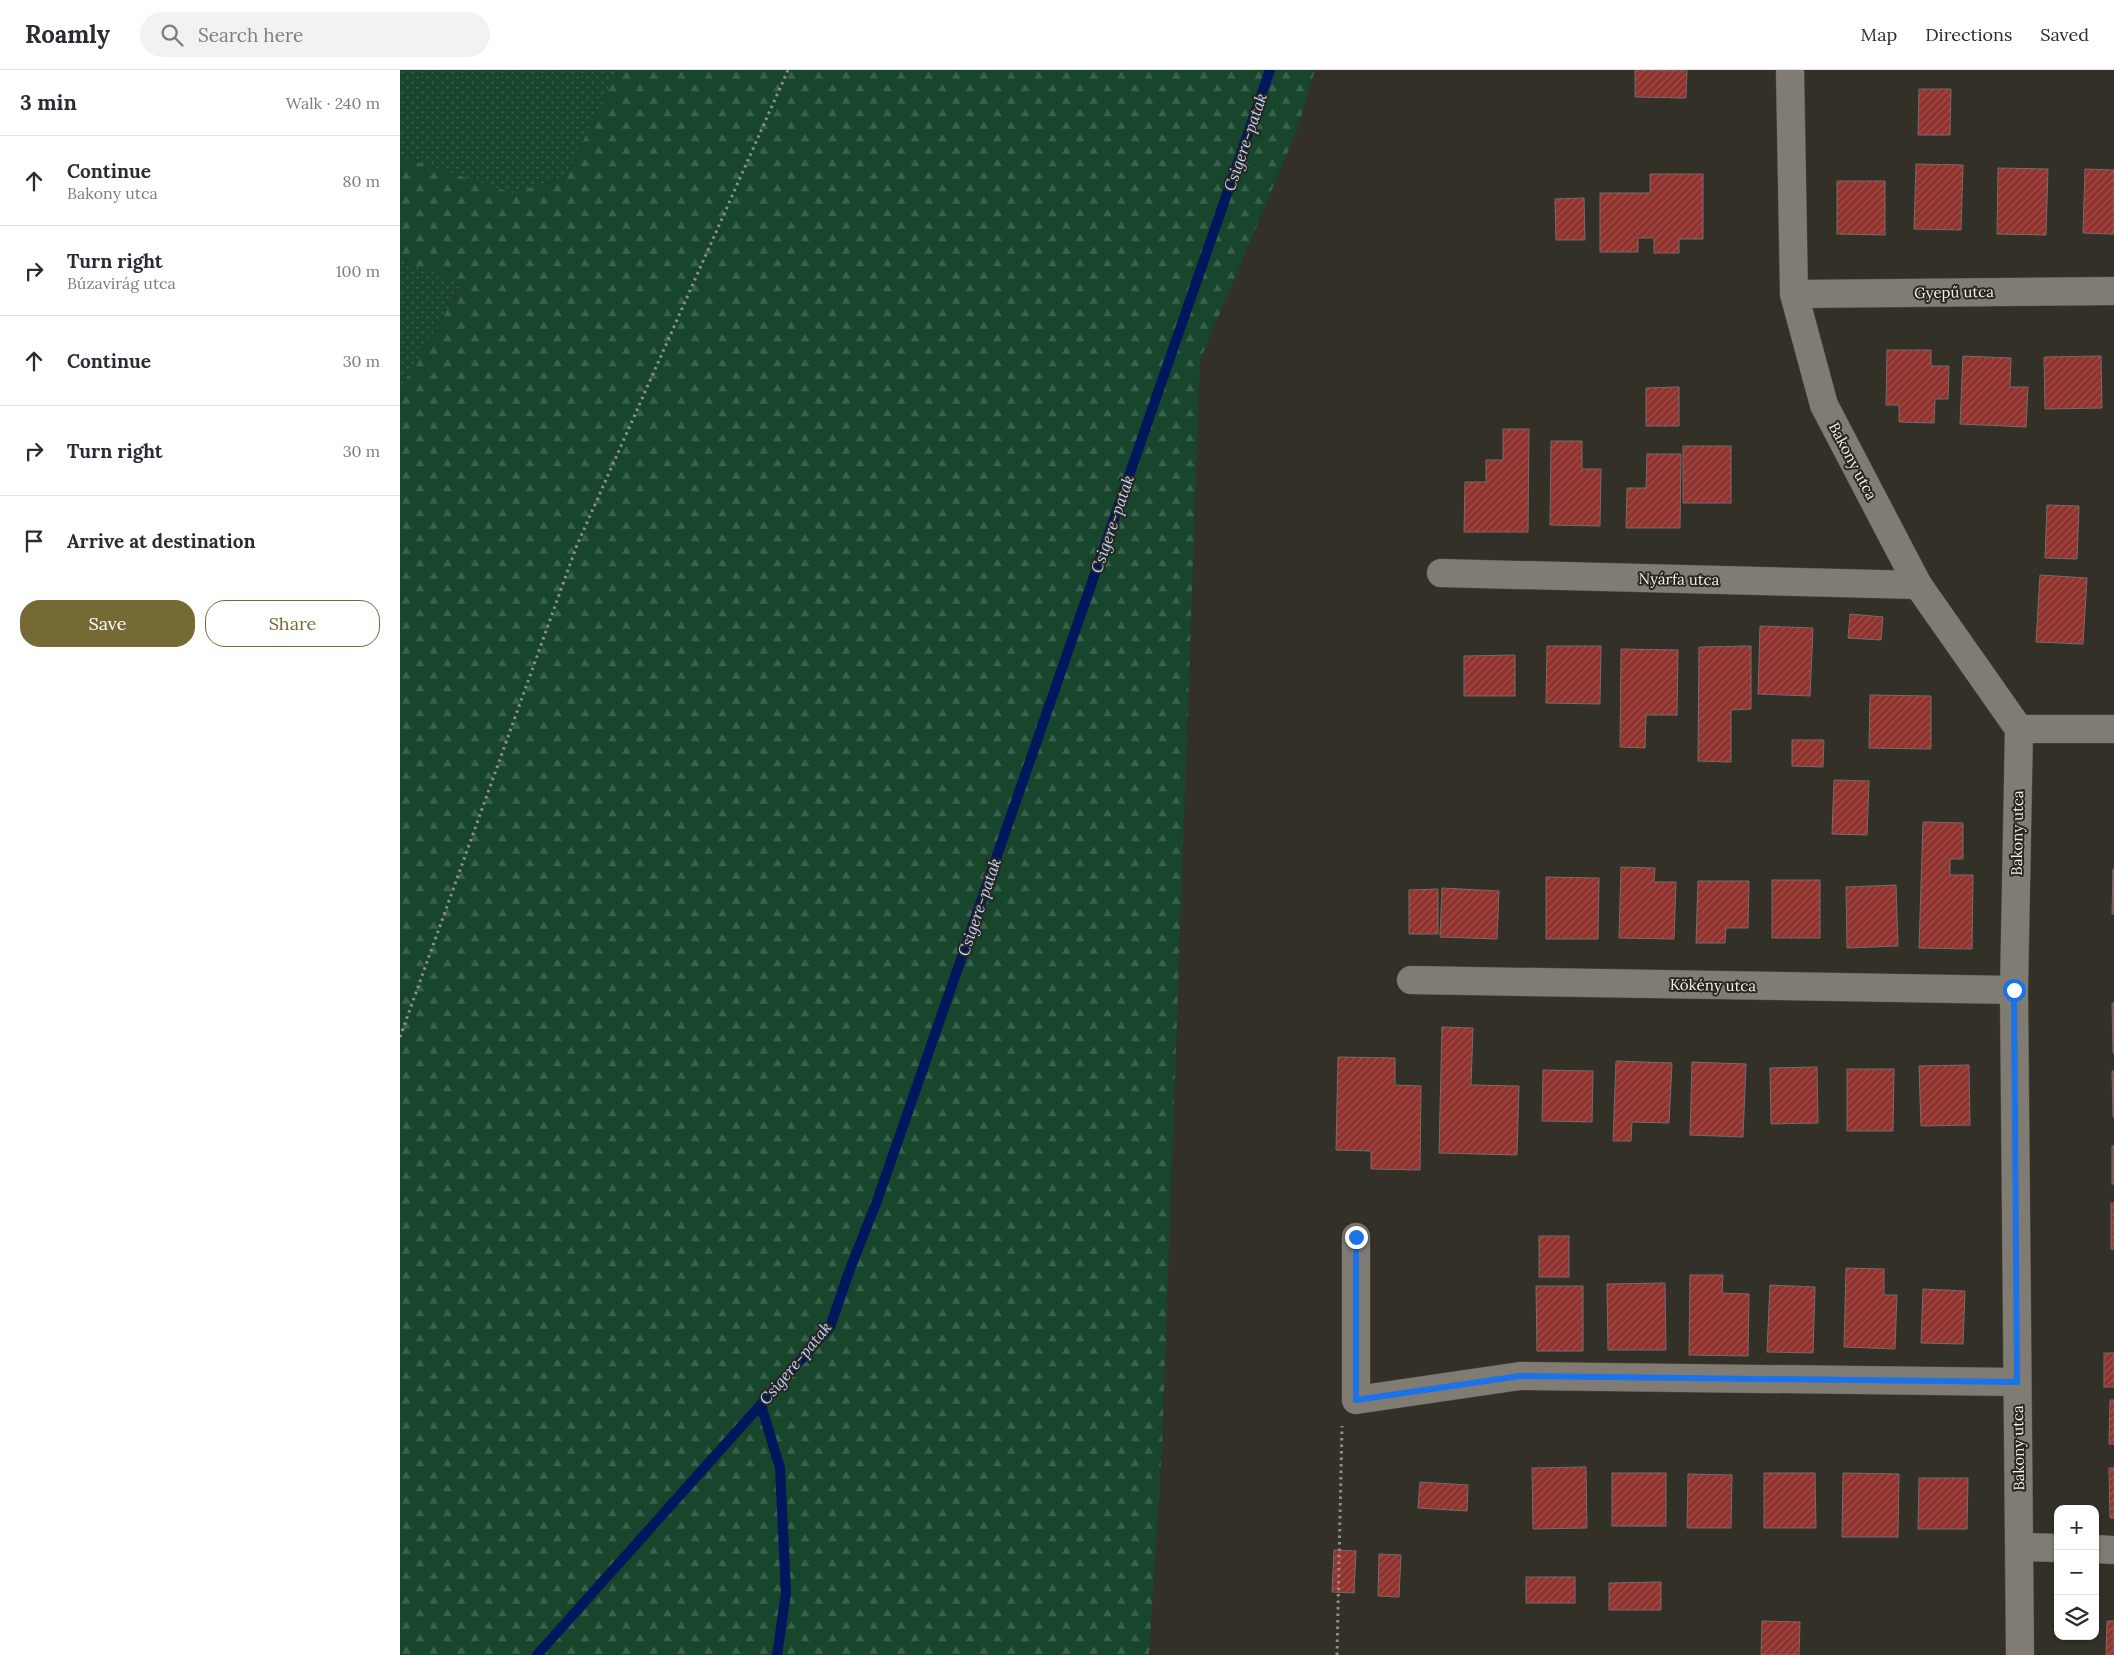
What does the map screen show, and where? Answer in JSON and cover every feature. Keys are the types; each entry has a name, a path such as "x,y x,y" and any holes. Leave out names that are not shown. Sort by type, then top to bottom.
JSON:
{"street":[{"name":"Bakony utca","path":"1790,70 1794,294 1824,405 1918,585 2019,729 2014,990 2020,1655"},
{"name":"Gyepű utca","path":"1794,294 2114,291"},
{"name":"Nyárfa utca","path":"1441,574 1918,585"},
{"path":"2019,729 2114,729"},
{"name":"Kökény utca","path":"1411,980 2014,990"},
{"path":"1356,1237 1356,1400 1520,1376 2017,1382"},
{"path":"2020,1547 2054,1548"},
{"path":"2099,1550 2114,1550"}],"path":[{"path":"400,1037 577,545 788,70"},
{"path":"1337,1655 1342,1418"}],"green space":[{"path":"400,70 617,70 566,176 512,193 400,156"},
{"path":"617,70 1315,70 1297,130 1200,360 1162,1446 1149,1655 400,1655 400,389 463,284 400,260 400,156 512,193 566,177"},
{"path":"400,260 463,283 400,389"}],"building":[{"path":"1635,70 1687,70 1686,98 1635,97"},
{"path":"1919,89 1951,89 1950,135 1918,135"},
{"path":"1916,164 1963,165 1961,230 1914,229"},
{"path":"1998,168 2048,169 2046,235 1997,234"},
{"path":"2085,169 2114,170 2114,234 2083,233"},
{"path":"1650,174 1703,174 1703,239 1679,239 1679,253 1654,253 1654,238 1638,238 1638,252 1600,252 1600,193 1650,193"},
{"path":"1837,181 1885,181 1885,235 1837,234"},
{"path":"1584,198 1585,240 1556,240 1555,199"},
{"path":"1887,350 1931,350 1931,366 1949,366 1948,399 1935,399 1934,423 1899,422 1899,405 1886,405"},
{"path":"1963,356 2011,358 2010,387 2028,387 2026,427 1960,424"},
{"path":"2101,356 2102,408 2045,409 2044,357"},
{"path":"1679,387 1679,426 1646,426 1646,388"},
{"path":"1503,429 1529,429 1528,532 1464,532 1465,482 1486,482 1486,460 1503,460"},
{"path":"1551,441 1582,441 1582,469 1601,469 1600,526 1550,525"},
{"path":"1683,446 1731,446 1731,503 1683,503"},
{"path":"1647,454 1681,454 1680,528 1626,528 1627,488 1646,488"},
{"path":"2047,505 2079,506 2077,559 2045,558"},
{"path":"2040,575 2087,578 2083,644 2036,642"},
{"path":"1850,614 1883,617 1881,640 1848,638"},
{"path":"1760,626 1813,628 1810,696 1758,694"},
{"path":"1547,646 1601,646 1600,704 1546,703"},
{"path":"1751,646 1751,709 1731,710 1731,762 1698,761 1699,647"},
{"path":"1621,649 1678,650 1677,715 1646,715 1645,748 1620,747"},
{"path":"1515,655 1515,696 1464,696 1464,656"},
{"path":"1870,695 1931,696 1931,749 1869,748"},
{"path":"1792,740 1824,740 1823,767 1792,766"},
{"path":"1834,780 1869,781 1867,835 1832,834"},
{"path":"1923,822 1963,823 1963,859 1950,859 1950,875 1973,875 1972,949 1919,948"},
{"path":"1621,867 1655,868 1654,882 1676,882 1674,939 1619,938"},
{"path":"2113,869 2114,914 2112,914"},
{"path":"1546,877 1599,878 1598,939 1546,939"},
{"path":"1772,880 1820,880 1820,938 1772,938"},
{"path":"1698,881 1749,881 1748,928 1726,928 1725,943 1696,943"},
{"path":"1896,885 1898,946 1847,948 1846,887"},
{"path":"1442,888 1499,891 1497,939 1440,937"},
{"path":"1438,889 1438,934 1409,934 1409,890"},
{"path":"2112,1003 2114,1003 2114,1053 2113,1053"},
{"path":"1442,1027 1473,1028 1471,1085 1519,1086 1517,1155 1439,1153"},
{"path":"1338,1057 1395,1058 1395,1085 1421,1086 1420,1170 1371,1169 1371,1151 1336,1150"},
{"path":"1616,1061 1672,1063 1669,1123 1632,1122 1631,1141 1613,1141"},
{"path":"1692,1062 1746,1064 1743,1137 1690,1135"},
{"path":"1969,1065 1970,1125 1921,1126 1919,1066"},
{"path":"1817,1067 1818,1123 1771,1124 1770,1068"},
{"path":"1847,1069 1894,1069 1893,1131 1847,1131"},
{"path":"1543,1070 1593,1071 1592,1122 1542,1121"},
{"path":"2112,1071 2114,1071 2114,1117 2113,1117"},
{"path":"2112,1146 2114,1146 2114,1184 2112,1184"},
{"path":"2111,1203 2114,1203 2114,1249 2111,1249"},
{"path":"1539,1236 1569,1236 1569,1277 1539,1277"},
{"path":"1846,1268 1884,1269 1884,1295 1897,1295 1895,1349 1844,1347"},
{"path":"1690,1275 1723,1275 1722,1293 1749,1294 1748,1356 1689,1355"},
{"path":"1665,1283 1666,1350 1608,1350 1607,1284"},
{"path":"1770,1285 1815,1287 1813,1353 1767,1352"},
{"path":"1536,1286 1583,1286 1583,1351 1537,1351"},
{"path":"1923,1289 1965,1291 1963,1344 1921,1343"},
{"path":"2104,1353 2114,1353 2114,1387 2104,1387"},
{"path":"2110,1400 2114,1400 2114,1444 2109,1444"},
{"path":"1586,1467 1587,1528 1533,1529 1532,1468"},
{"path":"2109,1468 2114,1468 2114,1518 2110,1518"},
{"path":"1612,1473 1666,1473 1666,1526 1612,1526"},
{"path":"1764,1473 1815,1473 1816,1528 1764,1528"},
{"path":"1843,1473 1899,1474 1898,1537 1842,1537"},
{"path":"1688,1474 1732,1475 1731,1528 1687,1528"},
{"path":"1919,1478 1968,1478 1967,1529 1918,1529"},
{"path":"1420,1482 1468,1485 1467,1511 1418,1508"},
{"path":"1334,1550 1356,1551 1354,1593 1332,1592"},
{"path":"1379,1554 1401,1555 1399,1597 1378,1596"},
{"path":"1526,1577 1575,1577 1575,1603 1526,1603"},
{"path":"1661,1582 1661,1610 1609,1610 1609,1583"},
{"path":"1762,1621 1800,1622 1799,1655 1761,1655"},
{"path":"2107,1621 2114,1621 2114,1655 2106,1655"}],"waterway":[{"name":"Csigere-patak","path":"537,1655 830,1327 850,1269 877,1201 1270,70"},
{"path":"761,1405 780,1468 786,1593 777,1655"}],"route":[{"path":"1356,1237 1356,1400 1520,1376 2017,1382 2014,990"}]}
